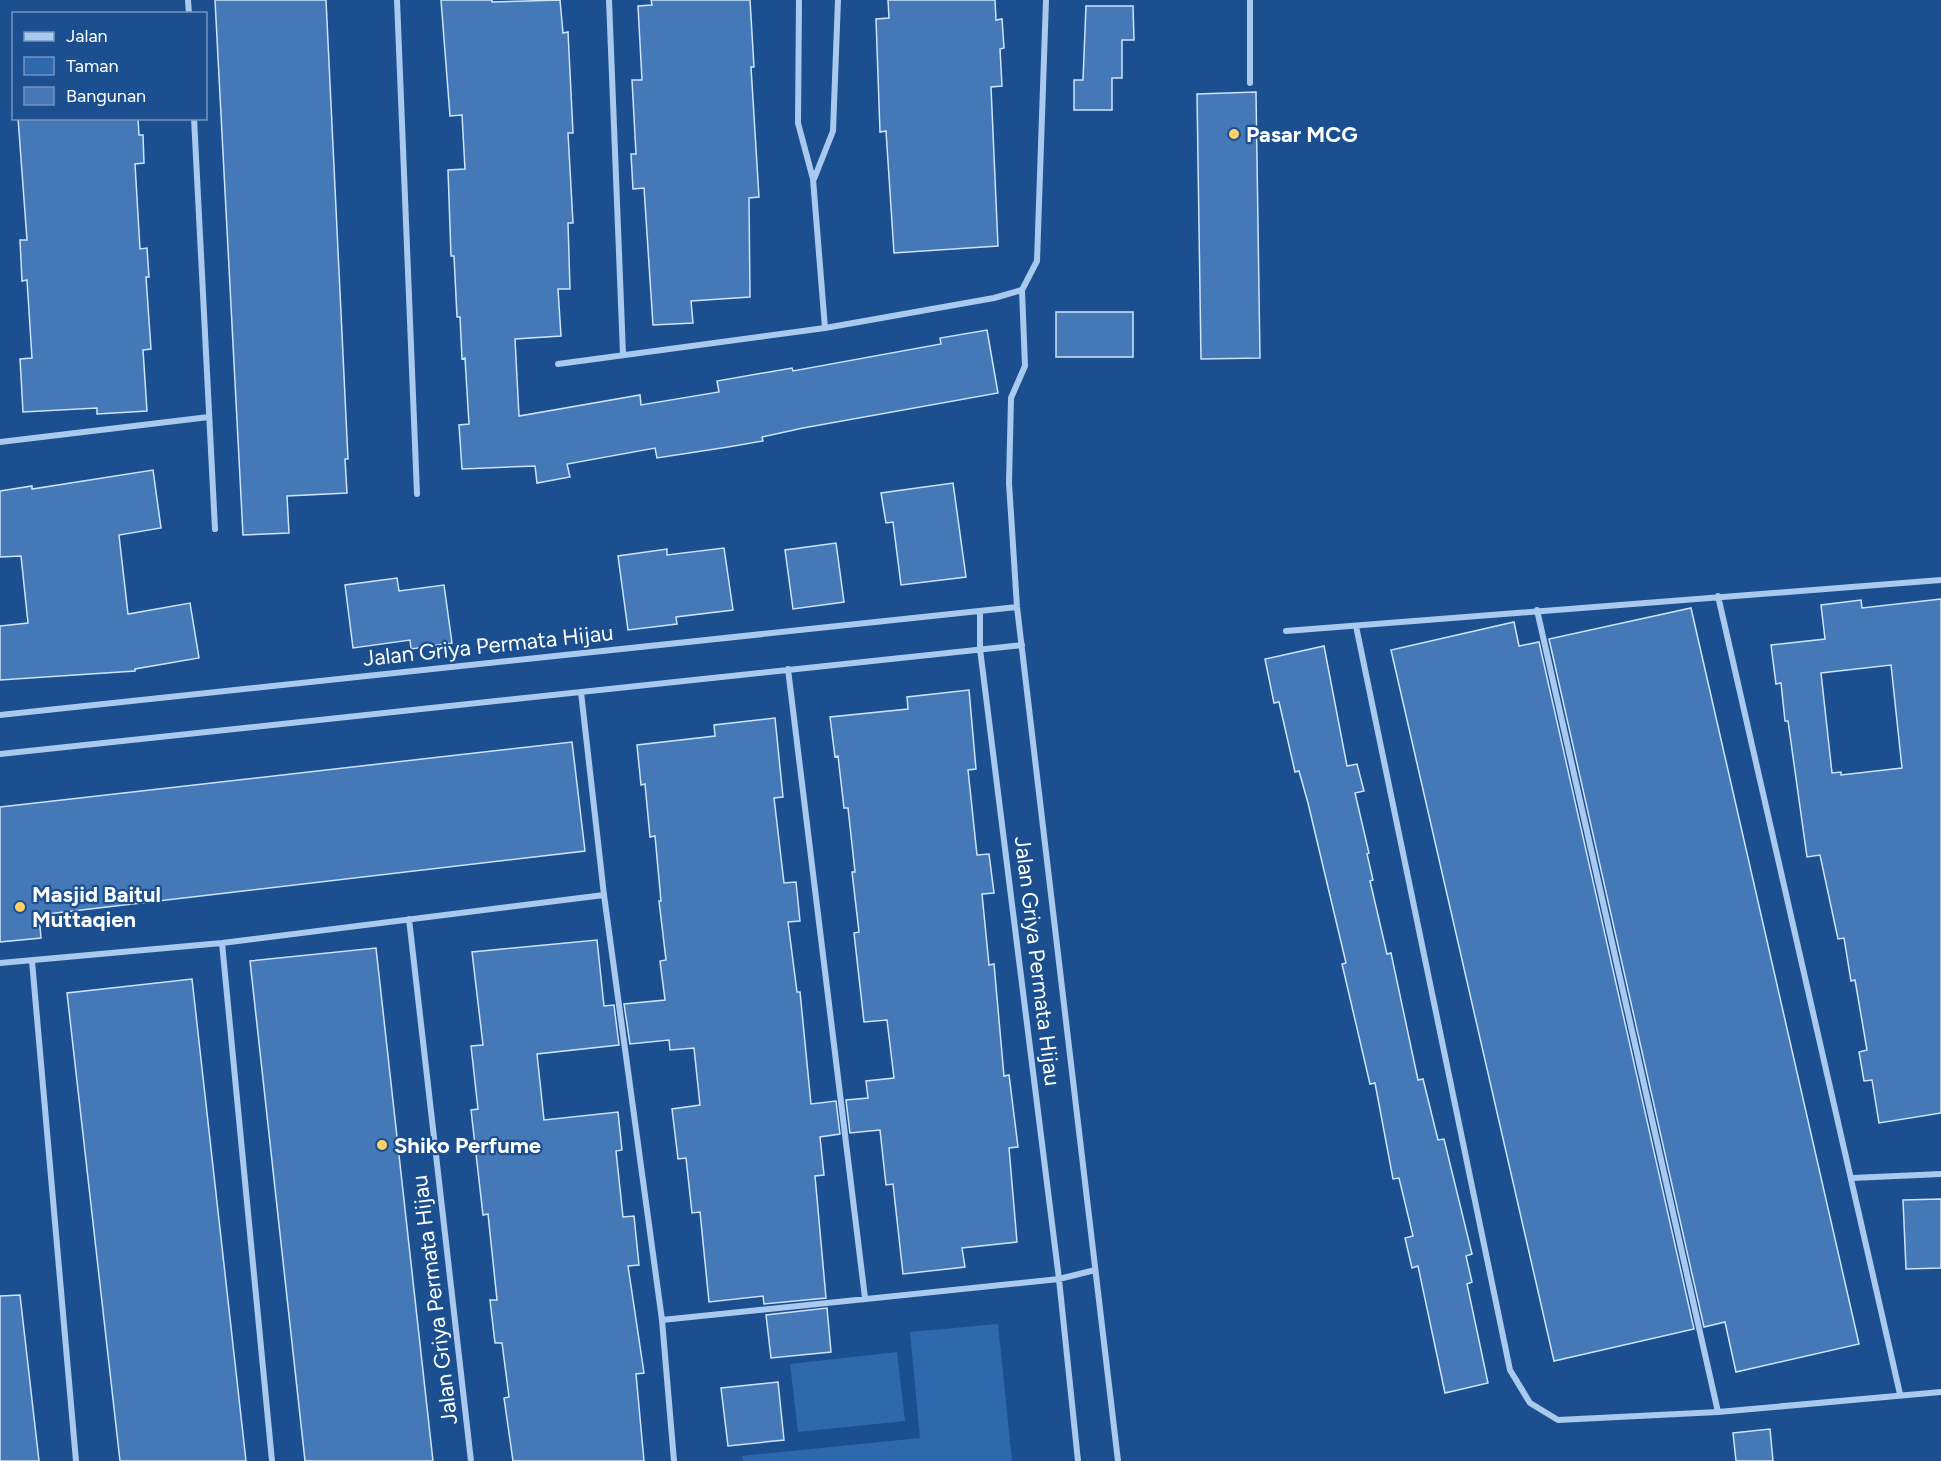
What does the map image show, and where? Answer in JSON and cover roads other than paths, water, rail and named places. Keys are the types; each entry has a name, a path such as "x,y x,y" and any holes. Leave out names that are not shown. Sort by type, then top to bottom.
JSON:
{"street":[{"path":"397,0 417,494"},
{"path":"609,0 623,354"},
{"path":"799,0 798,123 813,179 825,328"},
{"path":"813,179 833,131 838,0"},
{"path":"1017,607 1009,483 1011,398 1025,366 1022,290 1037,261 1046,0"},
{"path":"1250,0 1250,83"},
{"path":"194,120 214,529"},
{"path":"558,364 825,328 994,298 1022,290"},
{"path":"0,442 209,417"},
{"path":"1286,631 1941,580"},
{"path":"1718,596 1900,1394"},
{"name":"Jalan Griya Permata Hijau","path":"0,716 1017,607 1118,1461"},
{"path":"1538,610 1718,1412"},
{"name":"Jalan Griya Permata Hijau","path":"980,612 980,648 1059,1279 1078,1461"},
{"path":"1356,626 1510,1370 1530,1402 1558,1420 1718,1412 1941,1392"},
{"path":"0,754 1022,645"},
{"path":"788,669 865,1298"},
{"path":"581,692 604,895 662,1320 674,1461"},
{"path":"0,963 222,943 604,895"},
{"name":"Jalan Griya Permata Hijau","path":"409,919 471,1461"},
{"path":"222,943 272,1461"},
{"path":"32,961 76,1461"},
{"path":"1852,1178 1941,1174"},
{"path":"662,1320 1059,1279 1095,1270"}],"place":[{"name":"Pasar MCG","path":"1234,134"},
{"name":"Masjid Baitul Muttaqien","path":"20,907"},
{"name":"Shiko Perfume","path":"382,1145"}]}
